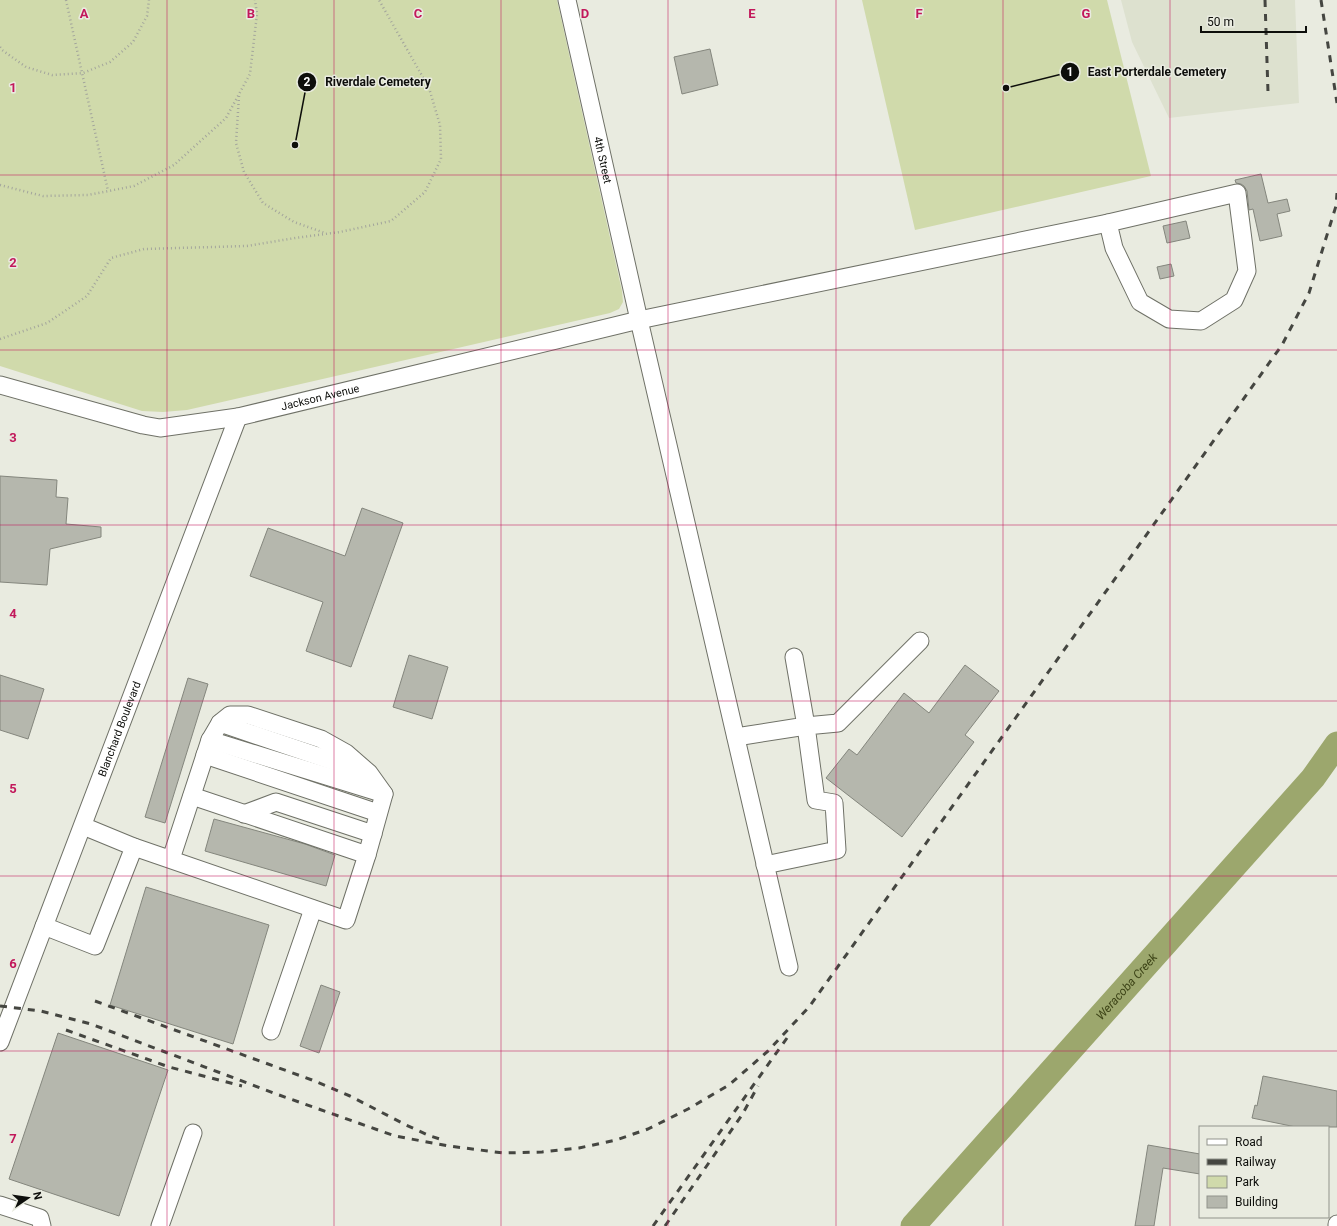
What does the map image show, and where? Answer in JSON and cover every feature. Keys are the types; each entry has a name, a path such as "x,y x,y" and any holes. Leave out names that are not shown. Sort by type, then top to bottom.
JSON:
{"street":[{"name":"4th Street","path":"567,0 639,320 789,967"},
{"name":"Jackson Avenue","path":"0,385 143,425 160,428 238,417 639,320 1237,194 1247,271 1234,300 1201,321 1169,319 1140,302 1114,248 1108,222"},
{"name":"Blanchard Boulevard","path":"0,1042 238,417"},
{"path":"736,737 806,726 838,723 920,641"},
{"path":"765,865 837,850 834,803 816,800 806,726 794,657"},
{"path":"171,859 208,748 220,723 230,715 248,715 256,717 321,739 346,753 369,773 384,794"},
{"path":"208,748 384,794"},
{"path":"208,748 378,813"},
{"path":"83,826 134,847 346,920 367,855 384,794"},
{"path":"192,796 367,855"},
{"path":"244,814 276,802 373,834"},
{"path":"44,926 95,946 134,847"},
{"path":"271,1031 313,909"},
{"path":"160,1226 193,1132"},
{"path":"0,1205 40,1218 42,1226"}],"path":[{"path":"66,0 108,191"},
{"path":"0,47 26,67 52,75 83,73 110,62 133,42 147,16 149,0"},
{"path":"0,185 43,196 88,195 134,186 174,165 226,118 250,74 257,14 255,0"},
{"path":"0,339 47,323 87,296 111,258 144,249 247,246 327,234 392,221 425,192 441,159 440,125 429,88 379,0"},
{"path":"239,93 236,143 244,172 259,197 263,203 294,222 327,234"}],"shaded area":[{"path":"1121,0 1295,0 1299,103 1169,118 1132,42"}],"green space":[{"path":"0,0 557,0 622,291 623,302 619,309 610,313 187,410 163,412 142,411 0,366"},
{"path":"862,0 1107,0 1151,176 915,230"}],"building":[{"path":"710,49 718,85 682,94 674,57"},
{"path":"1261,174 1268,203 1287,199 1290,211 1277,214 1282,236 1260,241 1253,209 1249,210 1247,191 1244,186 1236,183 1235,180"},
{"path":"1186,221 1190,238 1167,243 1163,226"},
{"path":"1171,264 1174,276 1160,279 1157,267"},
{"path":"0,476 57,480 56,497 68,498 66,524 101,527 101,537 50,549 47,585 0,582"},
{"path":"362,508 403,523 351,667 306,651 323,602 250,576 268,528 345,556"},
{"path":"409,655 448,667 432,719 393,707"},
{"path":"965,665 999,691 965,735 974,742 902,837 826,778 849,749 857,755 904,693 929,713"},
{"path":"0,675 44,689 28,739 0,730"},
{"path":"188,678 208,684 165,823 145,817"},
{"path":"214,819 305,844 335,855 326,886 205,851"},
{"path":"146,887 269,925 233,1044 110,1005"},
{"path":"321,985 340,992 319,1053 300,1046"},
{"path":"58,1033 168,1070 119,1216 9,1179"},
{"path":"1263,1076 1337,1091 1337,1127 1291,1126 1252,1118 1255,1105 1257,1106"},
{"path":"1148,1145 1199,1154 1199,1174 1163,1168 1154,1226 1135,1226"}],"waterway":[{"name":"Weracoba Creek","path":"913,1226 1313,778 1337,744"}],"railway":[{"path":"1265,0 1268,92"},
{"path":"1321,0 1337,103"},
{"path":"0,1006 41,1011 91,1024 279,1095 395,1136 449,1146 503,1153 542,1152 579,1148 616,1140 648,1129 688,1109 729,1085 768,1051 809,1007 1282,345 1309,293 1336,206 1337,193"},
{"path":"95,1001 312,1080 350,1096 406,1125 440,1139"},
{"path":"66,1030 169,1067 242,1086"},
{"path":"653,1226 787,1038"},
{"path":"665,1226 742,1115 758,1086"}],"place":[{"name":"East Porterdale Cemetery","path":"1006,88"},
{"name":"Riverdale Cemetery","path":"295,145"}]}
